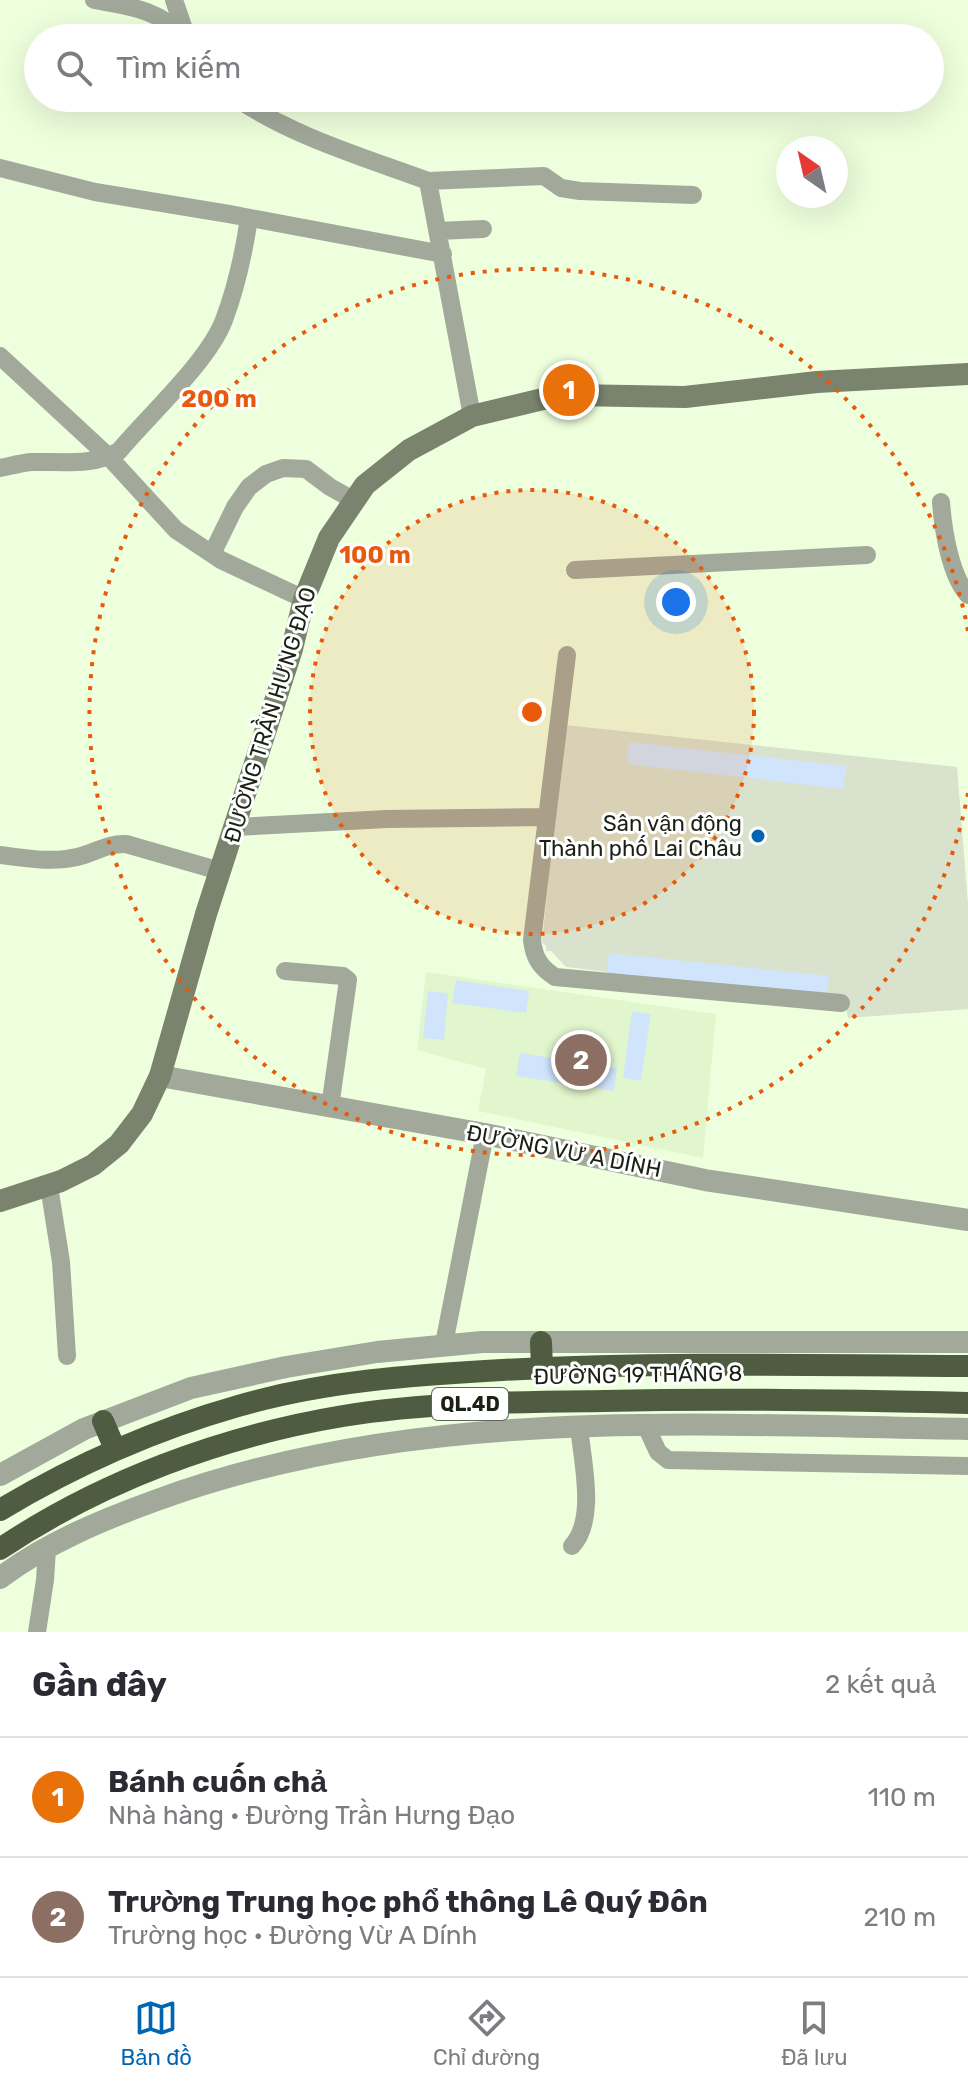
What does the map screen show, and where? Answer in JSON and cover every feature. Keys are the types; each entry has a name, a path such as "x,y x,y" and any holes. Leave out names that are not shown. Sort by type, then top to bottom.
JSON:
{"highway":[{"path":"541,1342 542,1368"},
{"name":"ĐƯỜNG 19 THÁNG 8","path":"0,1510 115,1449 183,1422 293,1393 415,1376 542,1368 634,1365 968,1366"},
{"name":"ĐƯỜNG 19 THÁNG 8","path":"0,1549 64,1511 122,1483 208,1449 275,1430 344,1416 409,1408 498,1403 648,1400 968,1403"},
{"path":"103,1421 115,1449"}],"main road":[{"name":"ĐƯỜNG TRẦN HƯNG ĐẠO","path":"0,1201 49,1186 93,1165 119,1144 142,1114 160,1076 220,871 292,649 304,599 329,538 365,485 409,450 472,416 543,399 572,395 685,397 817,382 968,374"}],"street":[{"path":"94,0 159,15 173,24"},
{"path":"174,0 182,24"},
{"path":"260,112 313,139 428,181 544,176 561,188 580,191 693,195"},
{"path":"0,168 95,192 443,254"},
{"path":"428,181 472,416"},
{"path":"0,468 29,462 74,463 109,457 119,451 203,355 223,322 245,247 249,218"},
{"path":"438,231 483,229"},
{"path":"0,356 109,457 176,530 212,554 304,599"},
{"path":"212,554 235,507 249,487 266,474 283,468 306,469 355,501"},
{"path":"941,502 959,585 968,595"},
{"path":"575,570 867,555"},
{"path":"567,655 532,940 534,956 542,968 555,977 841,1003"},
{"path":"236,827 387,819 545,817"},
{"path":"0,855 75,858 114,843 220,871"},
{"path":"285,971 343,976 348,980 330,1107"},
{"name":"ĐƯỜNG VỪ A DÍNH","path":"160,1076 485,1134 705,1180 968,1220"},
{"path":"444,1344 485,1134"},
{"path":"49,1186 61,1262 67,1356"},
{"name":"ĐƯỜNG 19 THÁNG 8","path":"0,1475 103,1421 191,1388 338,1358 444,1344 968,1342"},
{"path":"572,1546 585,1526 586,1510 579,1426"},
{"path":"0,1578 47,1549 162,1498 285,1460 426,1437 579,1426 968,1429"},
{"path":"646,1426 658,1452 668,1460 968,1466"},
{"path":"37,1632 47,1549"}],"shaded area":[{"name":"Sân vận động Thành phố Lai Châu","path":"565,725 957,767 968,904 968,1009 848,1018 845,1000 566,967 551,951 546,951 542,942"},
{"path":"426,972 716,1014 703,1158 478,1111 486,1069 417,1050"}],"building":[{"path":"629,742 846,766 843,789 627,764"},
{"path":"609,953 829,976 827,996 607,974"},
{"path":"456,980 529,991 526,1013 452,1003"},
{"path":"428,991 448,993 444,1040 423,1038"},
{"path":"632,1011 651,1014 641,1081 623,1078"},
{"path":"520,1053 617,1068 614,1091 516,1076"}],"place":[{"name":"Bánh cuốn chả","path":"569,390"},
{"name":"Sân vận động Thành phố Lai Châu","path":"758,836"},
{"name":"Trường Trung học phổ thông Lê Quý Đôn","path":"581,1060"}]}
